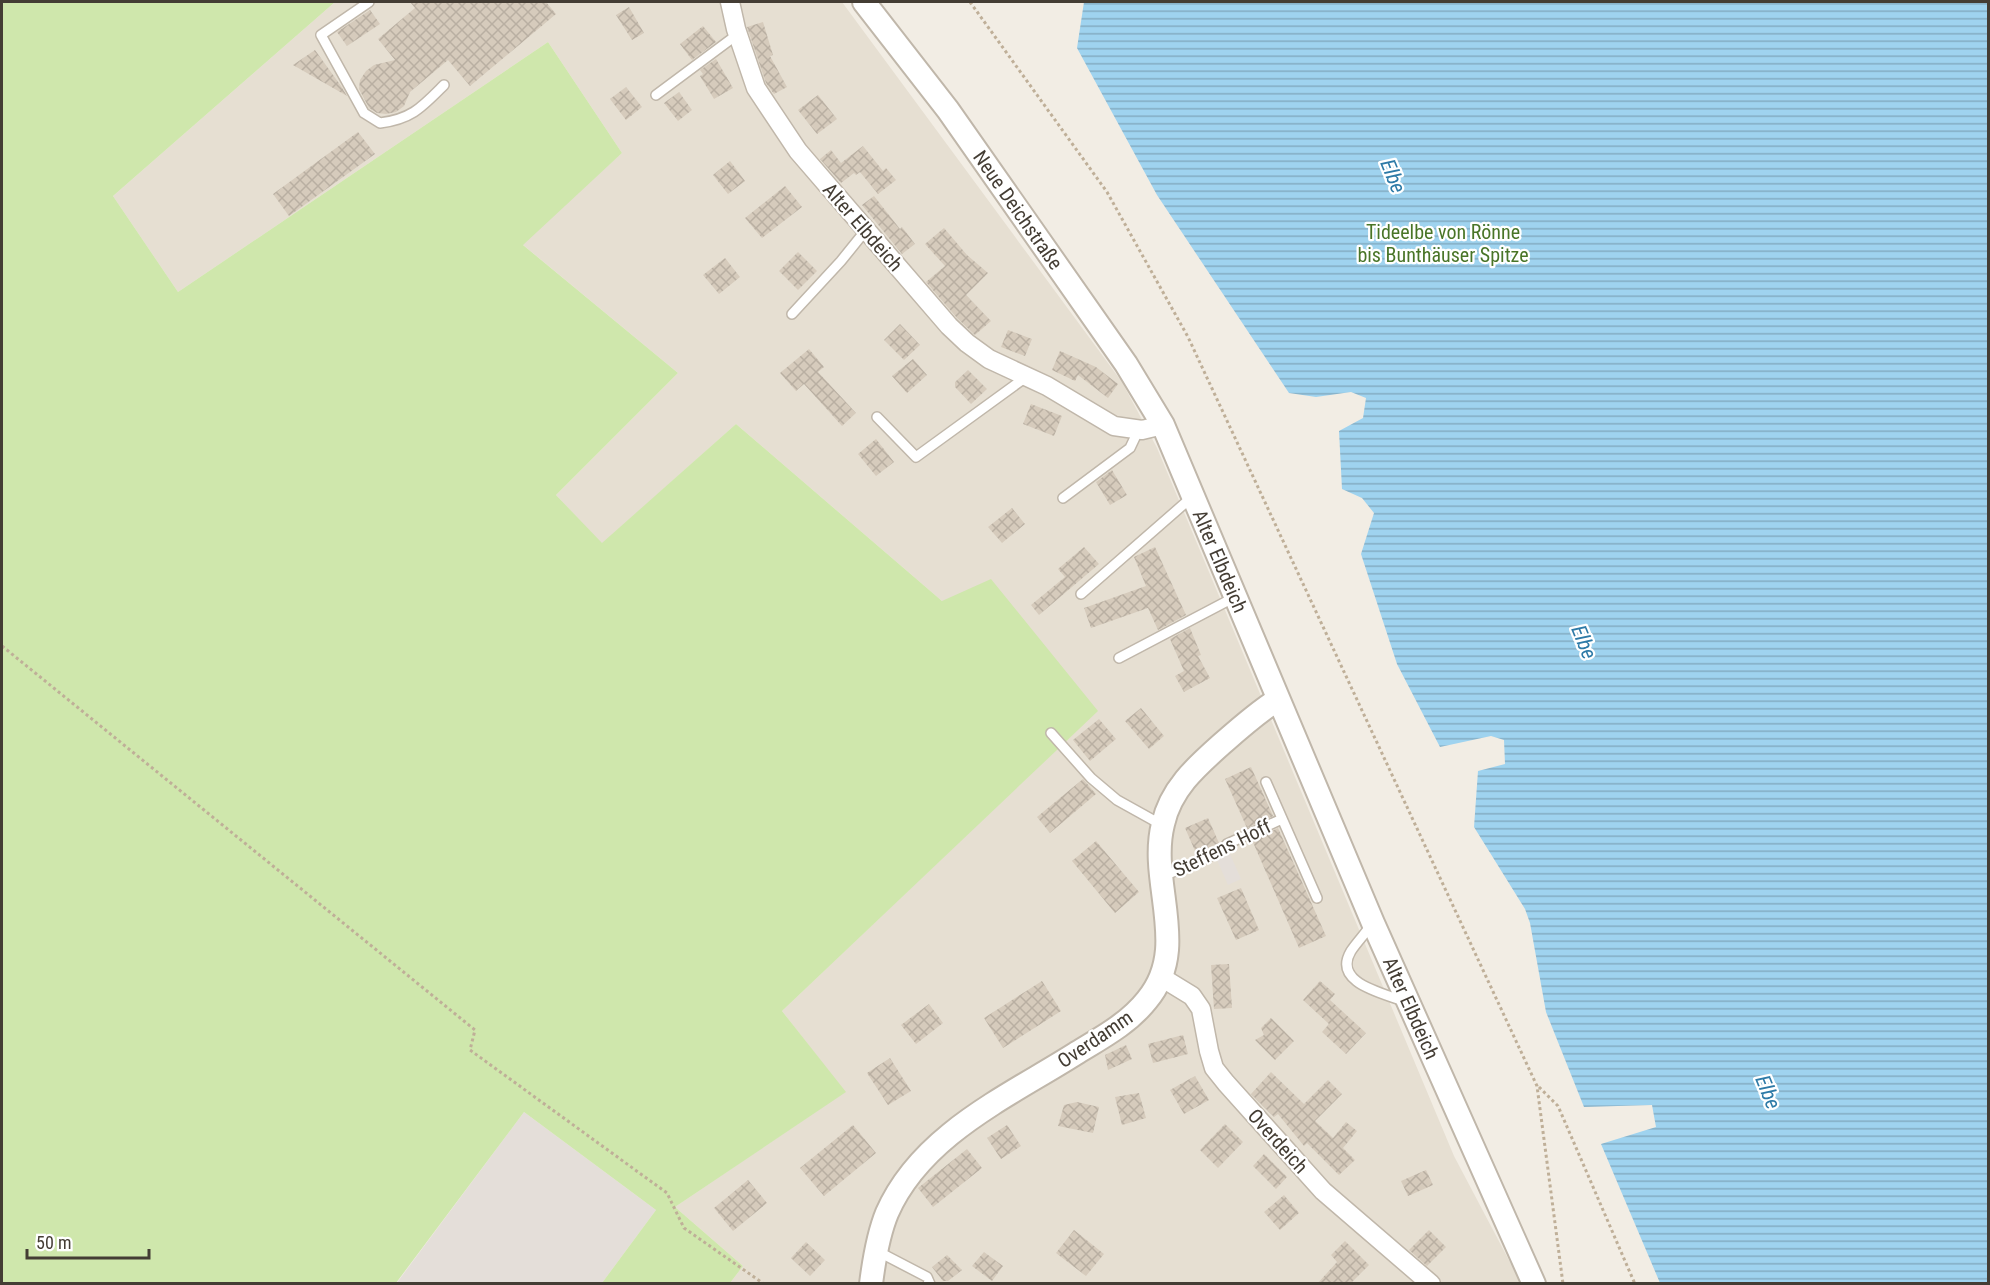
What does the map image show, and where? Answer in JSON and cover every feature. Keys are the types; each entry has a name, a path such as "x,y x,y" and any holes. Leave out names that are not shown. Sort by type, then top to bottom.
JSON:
{"street":[{"name":"Alter Elbdeich","path":"730,2 756,88 798,151 948,326 989,359 1083,406 1114,426 1139,429 1163,425 1277,700 1373,923 1534,1284"},
{"name":"Neue Deichstraße","path":"864,2 962,129 1126,364 1163,425"},
{"name":"Overdamm","path":"871,1284 876,1251 887,1213 904,1182 923,1159 947,1136 977,1115 1125,1023 1149,999 1161,978 1167,954 1168,939 1160,853 1162,825 1171,799 1190,773 1256,714 1277,700"},
{"name":"Overdeich","path":"1161,978 1192,996 1201,1009 1214,1068 1226,1083 1323,1191 1431,1284"}],"lane":[{"path":"369,2 321,35 364,113 380,123 398,121 418,111 444,85"},
{"path":"656,95 738,33"},
{"path":"792,314 866,230"},
{"path":"877,417 916,457 1026,376"},
{"path":"1063,498 1130,448 1139,429"},
{"path":"1081,594 1193,496"},
{"path":"1119,658 1235,597"},
{"path":"1051,733 1092,778 1117,801 1162,825"},
{"name":"Steffens Hoff","path":"1266,782 1317,898"},
{"name":"Steffens Hoff","path":"1161,877 1222,851 1227,844 1282,819"},
{"path":"1373,923 1350,953 1347,966 1351,976 1363,986 1409,1004"},
{"path":"876,1251 927,1277 930,1284"}],"path":[{"path":"970,2 1107,192 1188,337 1538,1086 1563,1284"},
{"path":"2,646 475,1030 470,1050 667,1193 684,1228 764,1284"},
{"path":"1538,1086 1558,1106 1635,1284"}],"shaded area":[{"path":"335,2 842,2 1122,382 1157,448 1454,1156 1521,1283 730,1283 743,1266 675,1207 845,1092 782,1011 1097,711 942,601 736,424 602,544 556,495 678,373 522,244 622,153 548,42 178,292 113,196"},
{"path":"1230,854 1241,879 1228,885 1217,860"},
{"path":"524,1112 656,1210 602,1283 396,1284"}],"green space":[{"path":"2,2 335,2 113,196 178,292 548,42 622,153 523,245 678,373 556,495 602,543 736,424 942,601 991,579 1098,711 782,1011 846,1092 675,1207 743,1266 730,1283 602,1283 656,1210 524,1112 396,1283 2,1284"}],"water":[{"name":"Tideelbe von Rönne bis Bunthäuser Spitze","path":"1084,2 1988,2 1988,1283 1660,1283 1601,1144 1656,1127 1652,1105 1584,1107 1546,1012 1530,923 1525,909 1474,827 1478,771 1505,764 1504,740 1491,736 1440,747 1397,664 1361,554 1374,513 1362,498 1342,489 1339,431 1363,418 1366,398 1351,392 1316,397 1289,393 1157,195 1077,48"}],"building":[{"path":"410,2 546,2 556,14 470,86 448,60 410,92 404,106 396,112 377,113 369,108 359,89 360,80 374,65 395,60 378,39 415,8"},
{"path":"629,7 644,33 632,40 616,15"},
{"path":"370,10 380,24 347,46 337,32"},
{"path":"763,22 773,55 770,56 787,87 774,94 766,83 747,27"},
{"path":"703,26 716,42 692,60 680,44"},
{"path":"315,50 341,86 347,96 293,65"},
{"path":"716,59 733,88 714,99 700,76 703,74 700,70"},
{"path":"626,87 642,107 626,120 610,99"},
{"path":"679,92 692,110 678,121 664,103"},
{"path":"818,95 837,119 817,134 798,110"},
{"path":"358,132 375,154 289,216 273,194"},
{"path":"863,146 883,171 886,168 896,180 878,194 860,172 856,175 854,173 841,183 820,159 831,150 841,163"},
{"path":"730,161 745,181 728,194 713,175"},
{"path":"785,186 802,207 762,238 745,218"},
{"path":"874,196 915,244 902,254 862,205"},
{"path":"944,228 967,255 988,273 966,295 991,321 975,335 926,282 945,266 925,244"},
{"path":"798,252 817,271 798,290 779,271"},
{"path":"725,258 740,277 719,294 703,275"},
{"path":"900,324 920,345 904,360 884,340"},
{"path":"1008,330 1032,339 1025,356 1001,347"},
{"path":"809,349 824,367 818,372 856,413 842,426 804,384 796,391 780,373"},
{"path":"1060,351 1096,367 1118,384 1108,398 1078,375 1075,381 1052,370"},
{"path":"913,359 927,375 907,393 892,376"},
{"path":"968,370 987,389 971,404 955,387 955,382"},
{"path":"1031,404 1062,416 1054,436 1023,424"},
{"path":"876,439 894,462 876,476 858,454"},
{"path":"1112,470 1127,495 1110,505 1096,482"},
{"path":"1012,508 1025,524 1002,543 988,527"},
{"path":"1084,547 1099,564 1039,615 1031,605 1065,577 1058,569"},
{"path":"1155,547 1186,615 1158,630 1148,608 1091,628 1084,608 1146,586 1134,557"},
{"path":"1190,628 1201,655 1198,656 1210,678 1184,692 1175,676 1184,671 1170,639"},
{"path":"1141,708 1164,736 1149,749 1125,721"},
{"path":"1099,719 1116,739 1090,761 1073,740"},
{"path":"1251,767 1273,816 1247,828 1225,779"},
{"path":"1083,779 1096,794 1050,833 1037,817"},
{"path":"1208,818 1219,843 1196,853 1185,828"},
{"path":"1278,828 1326,936 1299,948 1252,840"},
{"path":"1096,841 1139,892 1115,913 1072,861"},
{"path":"1241,888 1259,930 1236,940 1217,898"},
{"path":"1229,964 1232,1008 1214,1009 1211,965"},
{"path":"1042,981 1061,1011 1003,1048 984,1018"},
{"path":"1320,981 1335,994 1330,1000 1366,1033 1346,1054 1322,1032 1329,1024 1303,1000"},
{"path":"929,1004 943,1023 916,1044 901,1025"},
{"path":"1271,1018 1294,1041 1275,1060 1255,1040 1264,1035 1261,1028"},
{"path":"1183,1035 1188,1054 1153,1063 1148,1044"},
{"path":"1126,1045 1132,1059 1108,1070 1105,1055"},
{"path":"890,1058 911,1091 888,1105 867,1073"},
{"path":"1271,1072 1304,1104 1328,1080 1342,1094 1315,1121 1333,1138 1346,1122 1357,1131 1343,1148 1355,1160 1339,1175 1307,1143 1304,1146 1278,1114 1274,1117 1251,1094"},
{"path":"1195,1076 1209,1100 1184,1114 1170,1090"},
{"path":"1139,1093 1146,1118 1122,1125 1115,1097"},
{"path":"1077,1102 1099,1107 1093,1133 1058,1126 1064,1105"},
{"path":"1225,1124 1243,1142 1218,1168 1200,1150"},
{"path":"853,1125 876,1153 824,1196 800,1168"},
{"path":"1007,1125 1021,1146 1001,1159 987,1138"},
{"path":"967,1149 982,1168 933,1207 918,1188"},
{"path":"1264,1154 1287,1177 1276,1189 1253,1166"},
{"path":"1426,1170 1433,1185 1408,1196 1401,1181"},
{"path":"748,1180 767,1203 733,1231 714,1208"},
{"path":"1284,1195 1299,1213 1280,1230 1264,1212"},
{"path":"1074,1230 1104,1254 1086,1276 1056,1253"},
{"path":"1429,1230 1446,1247 1427,1266 1409,1250"},
{"path":"1345,1241 1369,1265 1350,1284 1317,1284 1337,1262 1331,1255"},
{"path":"806,1242 825,1260 810,1276 791,1258"},
{"path":"984,1252 1003,1266 992,1281 972,1266"},
{"path":"947,1255 962,1270 948,1281 943,1281 932,1267"}],"water label":[{"name":"Elbe","path":"1393,176"},
{"name":"Elbe","path":"1584,642"},
{"name":"Elbe","path":"1768,1092"}]}
